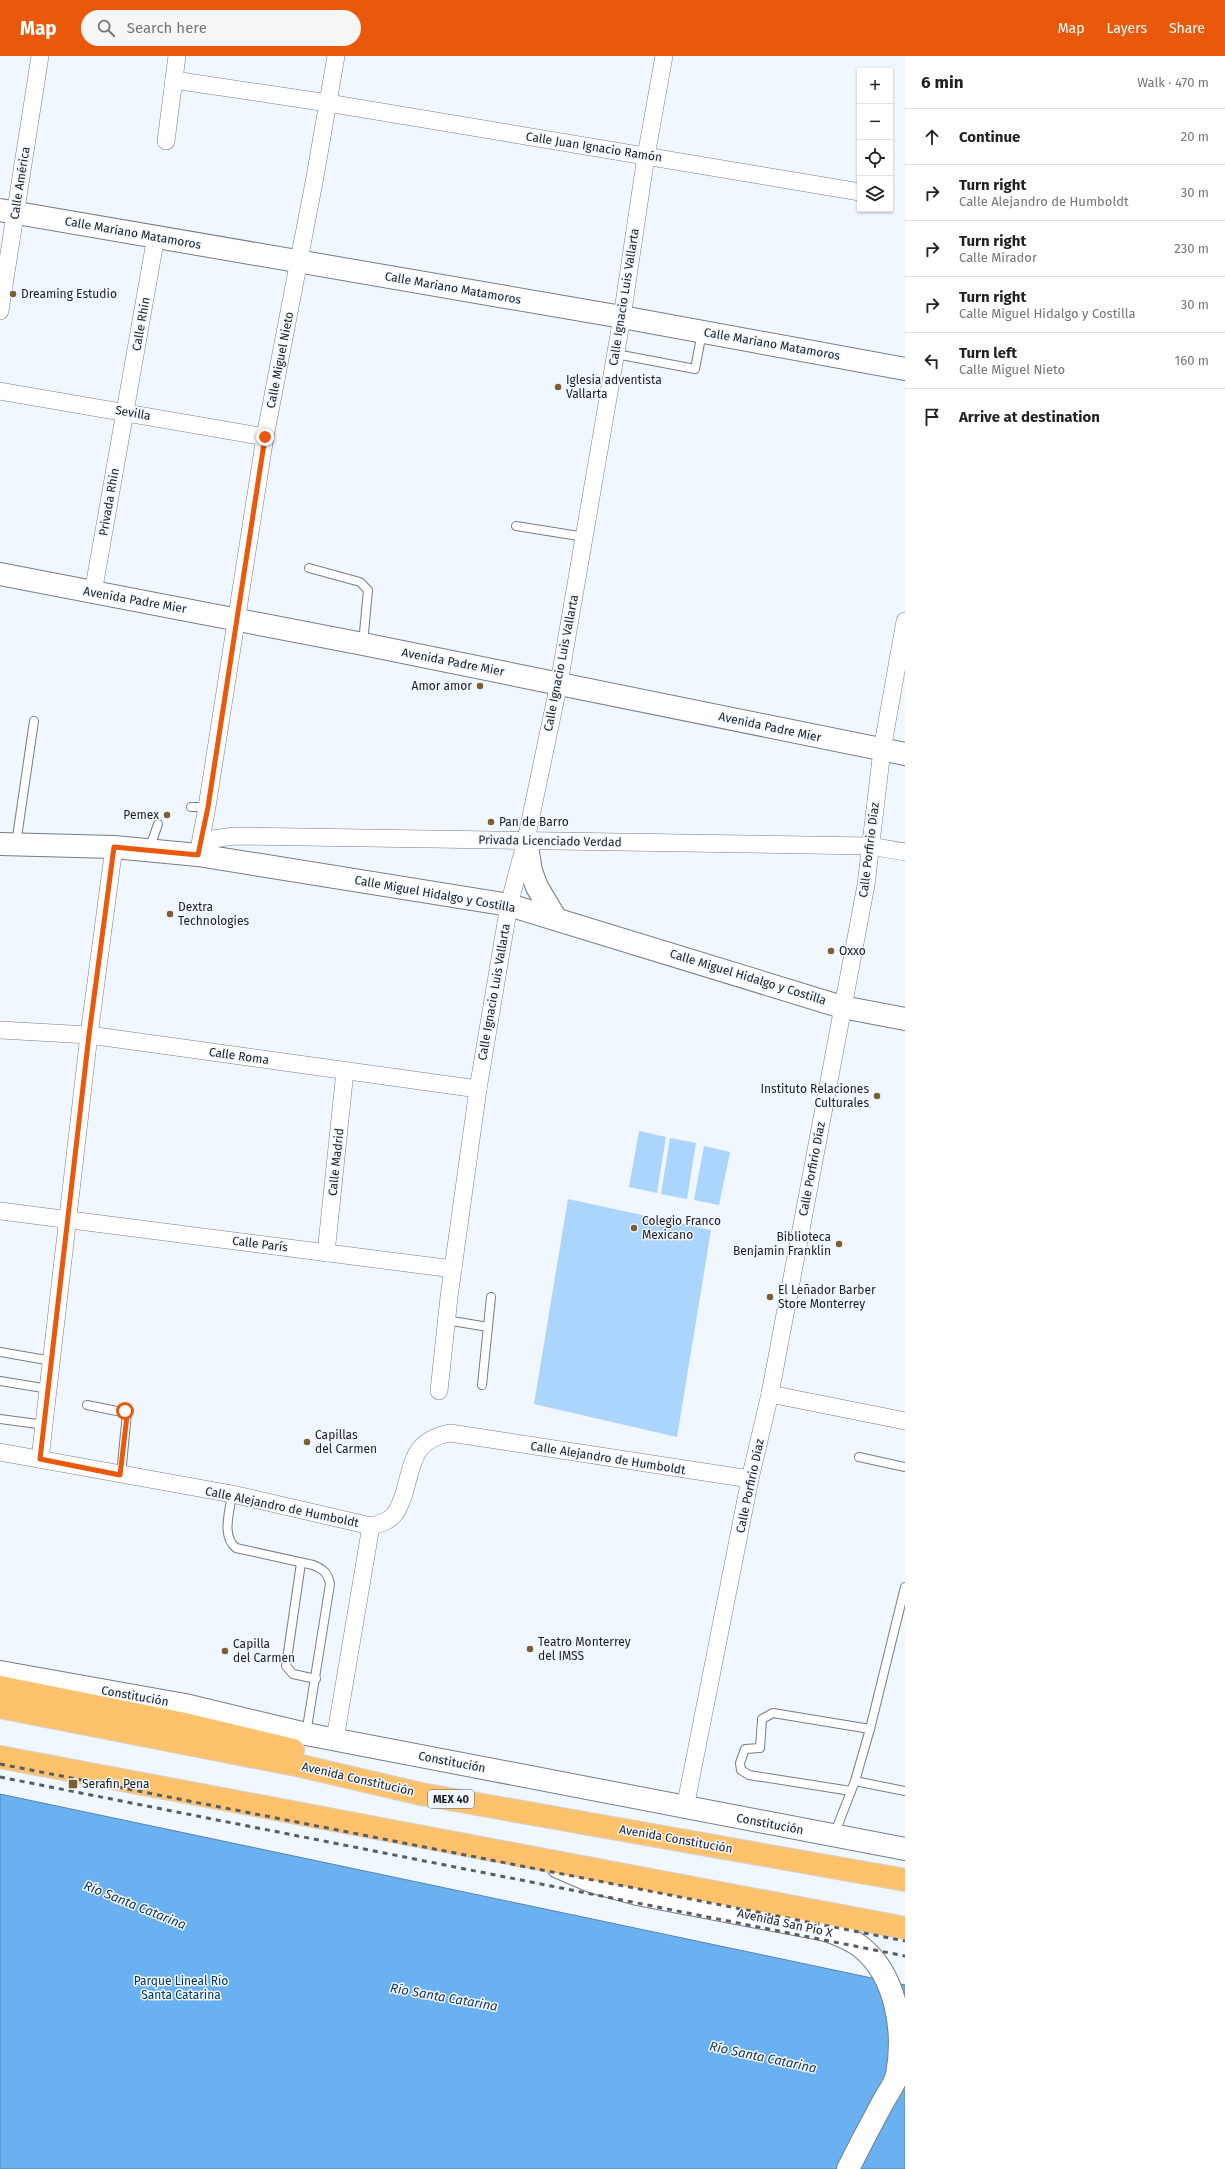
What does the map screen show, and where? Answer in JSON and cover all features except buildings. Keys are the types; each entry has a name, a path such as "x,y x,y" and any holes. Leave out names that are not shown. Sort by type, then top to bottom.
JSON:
{"highway":[{"path":"0,1687 180,1723 305,1753 421,1794"},
{"name":"Avenida Constitución","path":"0,1707 300,1766 421,1794 902,1879"},
{"path":"0,1757 905,1928"}],"street":[{"name":"Calle América","path":"0,311 8,211 40,56"},
{"path":"166,141 177,56"},
{"name":"Calle Miguel Nieto","path":"201,855 199,807 237,619 265,437 299,262 336,56"},
{"name":"Calle Ignacio Luis Vallarta","path":"439,1391 452,1269 478,1089 509,905 526,840 559,683 616,354 646,156 664,56"},
{"name":"Calle Juan Ignacio Ramón","path":"174,80 857,191"},
{"name":"Calle Mariano Matamoros","path":"8,211 622,317 905,369"},
{"name":"Calle Rhin","path":"124,412 156,236"},
{"name":"Sevilla","path":"0,391 265,437"},
{"name":"Privada Rhin","path":"93,593 124,412"},
{"name":"Avenida Padre Mier","path":"0,574 363,644 905,754"},
{"name":"Calle Porfirio Díaz","path":"685,1808 750,1479 770,1394 866,885 882,750 905,621"},
{"name":"Privada Licenciado Verdad","path":"201,855 212,840 234,836 870,846 905,852"},
{"path":"526,840 531,871 537,887 556,919"},
{"name":"Calle Miguel Hidalgo y Costilla","path":"8,845 114,847 201,855 509,905 842,1007 905,1019"},
{"path":"40,1459 89,1035 114,847"},
{"name":"Calle Roma","path":"0,1030 89,1035 478,1089"},
{"name":"Calle Madrid","path":"326,1252 346,1071"},
{"name":"Calle París","path":"0,1211 452,1269"},
{"path":"770,1394 905,1421"},
{"name":"Calle Alejandro de Humboldt","path":"0,1452 120,1475 232,1494 371,1526 389,1518 401,1504 414,1457 422,1446 435,1436 450,1433 750,1479"},
{"path":"335,1739 371,1526"},
{"name":"Constitución","path":"0,1672 185,1705 306,1734 685,1808 834,1836 900,1846"},
{"name":"Avenida San Pío X","path":"540,1859 593,1882 637,1894 826,1930 844,1937 861,1947 874,1960 896,2002 901,2023 901,2050 897,2076 848,2169"}],"lane":[{"path":"616,354 695,369 702,332"},
{"path":"516,526 585,537"},
{"path":"309,568 360,582 368,590 363,644"},
{"path":"8,845 34,721"},
{"path":"149,850 158,824"},
{"path":"482,1385 491,1297"},
{"path":"446,1320 488,1327"},
{"path":"0,1352 52,1361"},
{"path":"0,1381 49,1389"},
{"path":"87,1405 127,1413 120,1475"},
{"path":"0,1419 45,1425"},
{"path":"859,1457 905,1467"},
{"path":"232,1494 228,1531 230,1544 236,1548 321,1568 328,1575 330,1584 306,1734"},
{"path":"300,1563 286,1666 293,1674 316,1679"},
{"path":"834,1836 855,1780 870,1729 905,1587"},
{"path":"851,1791 749,1775 742,1770 740,1763 745,1749 760,1748 762,1719 773,1712 870,1729"},
{"path":"855,1780 905,1791"}],"shaded area":[{"path":"639,1131 666,1137 657,1193 629,1187"},
{"path":"670,1138 696,1143 687,1199 661,1194"},
{"path":"704,1146 730,1152 719,1205 694,1200"},
{"path":"568,1199 711,1230 677,1437 534,1404"}],"water":[{"name":"Río Santa Catarina","path":"0,1794 905,1985 905,2169 0,2169"}],"railway":[{"path":"0,1764 905,1941"},
{"path":"0,1777 905,1956"}],"place":[{"name":"Dreaming Estudio","path":"13,294"},
{"name":"Iglesia adventista Vallarta","path":"558,387"},
{"name":"Amor amor","path":"480,686"},
{"name":"Pemex","path":"167,815"},
{"name":"Pan de Barro","path":"491,822"},
{"name":"Dextra Technologies","path":"170,914"},
{"name":"Oxxo","path":"831,951"},
{"name":"Instituto Relaciones Culturales","path":"877,1096"},
{"name":"Colegio Franco Mexicano","path":"634,1228"},
{"name":"Biblioteca Benjamin Franklin","path":"839,1244"},
{"name":"El Leñador Barber Store Monterrey","path":"770,1297"},
{"name":"Capillas del Carmen","path":"307,1442"},
{"name":"Teatro Monterrey del IMSS","path":"530,1649"},
{"name":"Capilla del Carmen","path":"225,1651"},
{"name":"Serafin Pena","path":"73,1784"}],"route":[{"path":"125,1411 127,1416 120,1475 40,1459 89,1035 114,847 198,855 208,807 265,437"}],"park label":[{"name":"Parque Lineal Río Santa Catarina","path":"181,1988"}]}
